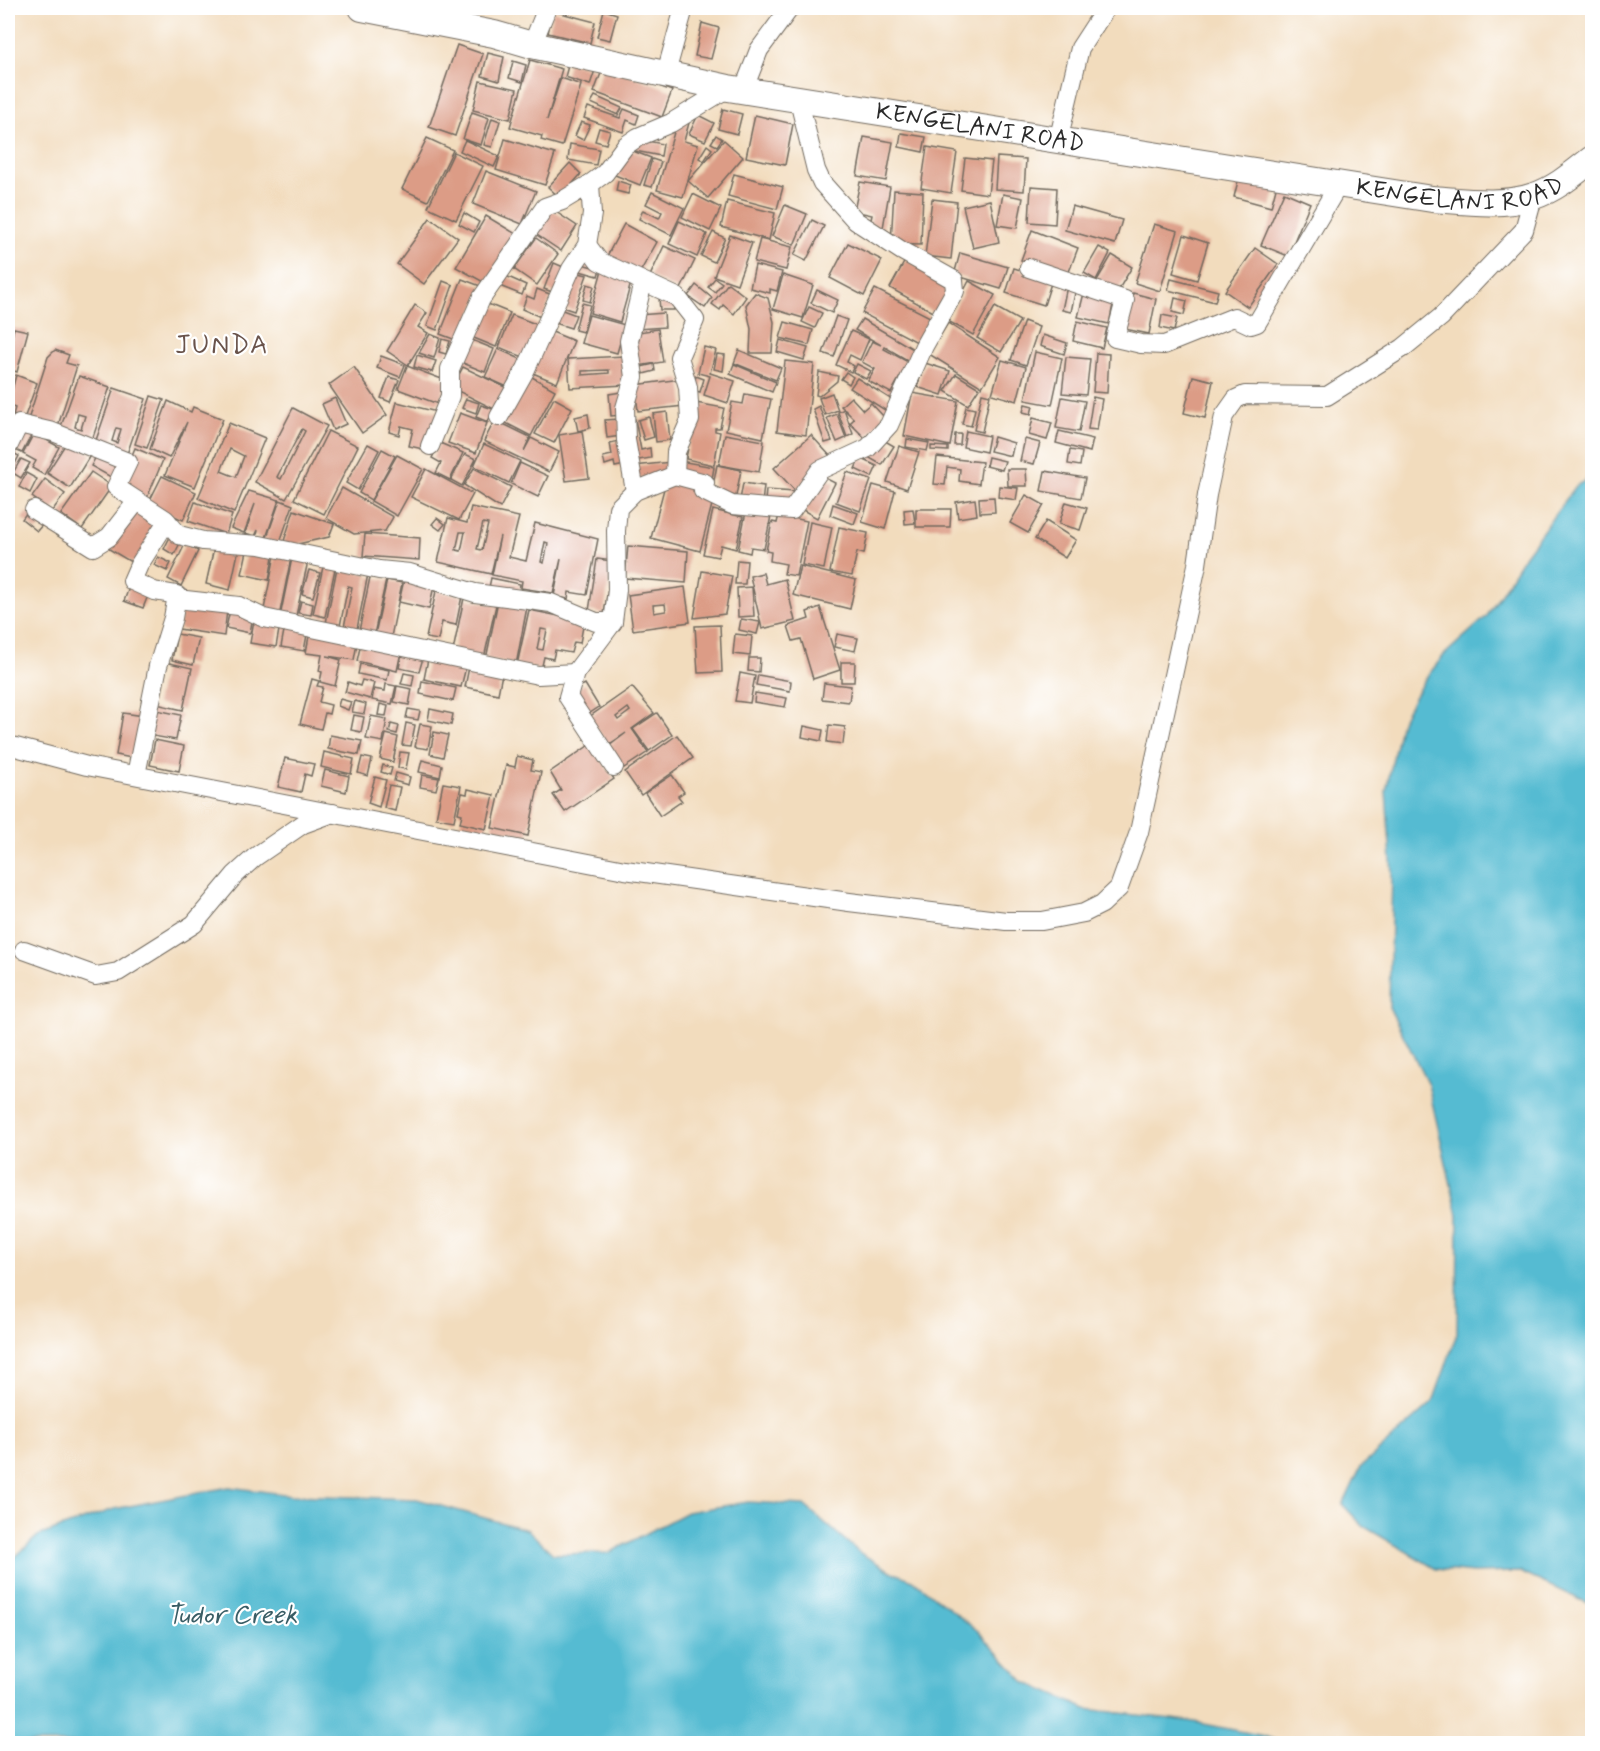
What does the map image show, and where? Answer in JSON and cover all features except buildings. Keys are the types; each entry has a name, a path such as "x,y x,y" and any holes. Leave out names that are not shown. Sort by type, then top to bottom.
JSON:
{"main road":[{"name":"KENGELANI ROAD","path":"362,8 494,34 532,45 798,101 1432,199 1484,202 1533,197 1566,180 1593,159"}],"street":[{"path":"532,45 547,8"},
{"path":"666,73 684,8"},
{"path":"430,446 450,396 450,369 482,299 545,207 562,201 605,173 625,146 638,137 671,123 736,89 759,50 790,8"},
{"path":"1058,141 1080,48 1106,8"},
{"path":"614,767 568,697 575,673 613,622 618,590 616,531 618,508 635,491 675,475 705,483 703,491 720,497 732,505 792,510 820,470 868,448 889,425 924,346 955,291 954,280 902,251 856,221 822,183 816,170 798,101"},
{"path":"500,417 526,369 571,269 587,245 592,214 590,184"},
{"path":"1029,268 1125,300 1115,338 1141,344 1164,345 1234,317 1251,325 1257,323 1340,184"},
{"path":"8,745 87,766 625,870 868,905 1006,921 1042,921 1084,913 1119,888 1139,832 1185,620 1207,495 1226,411 1236,399 1245,395 1326,396 1403,348 1441,317 1524,230 1533,197"},
{"path":"587,245 599,261 677,297 695,320 679,357 688,387 690,420 676,452 675,475"},
{"path":"635,491 626,440 625,408 634,377 629,341 643,282"},
{"path":"8,447 19,424 53,432 106,451 128,462 116,487 167,521 179,535 203,541 260,544 379,570 410,573 475,593 550,603 596,621 613,622"},
{"path":"34,510 93,547 109,537 137,501"},
{"path":"136,775 158,666 177,595 154,591 132,581 139,565 167,521"},
{"path":"177,599 239,606 264,618 538,675 575,673"},
{"path":"24,950 96,976 118,972 194,924 219,898 235,874 255,857 303,824 334,813"}],"water":[{"path":"1592,476 1592,1605 1520,1572 1473,1573 1436,1569 1363,1526 1343,1505 1361,1467 1433,1402 1457,1334 1458,1215 1428,1084 1389,1007 1392,874 1386,791 1401,721 1423,682 1444,655 1487,616 1525,555 1576,486"},
{"name":"Tudor Creek","path":"229,1487 291,1495 417,1499 528,1530 553,1554 609,1553 687,1512 748,1502 804,1505 860,1553 894,1573 913,1580 978,1631 1025,1682 1086,1709 1189,1721 1264,1736 1283,1743 8,1743 8,1570 14,1558 38,1536 114,1509"}],"district":[{"name":"JUNDA","path":"222,345"}]}
